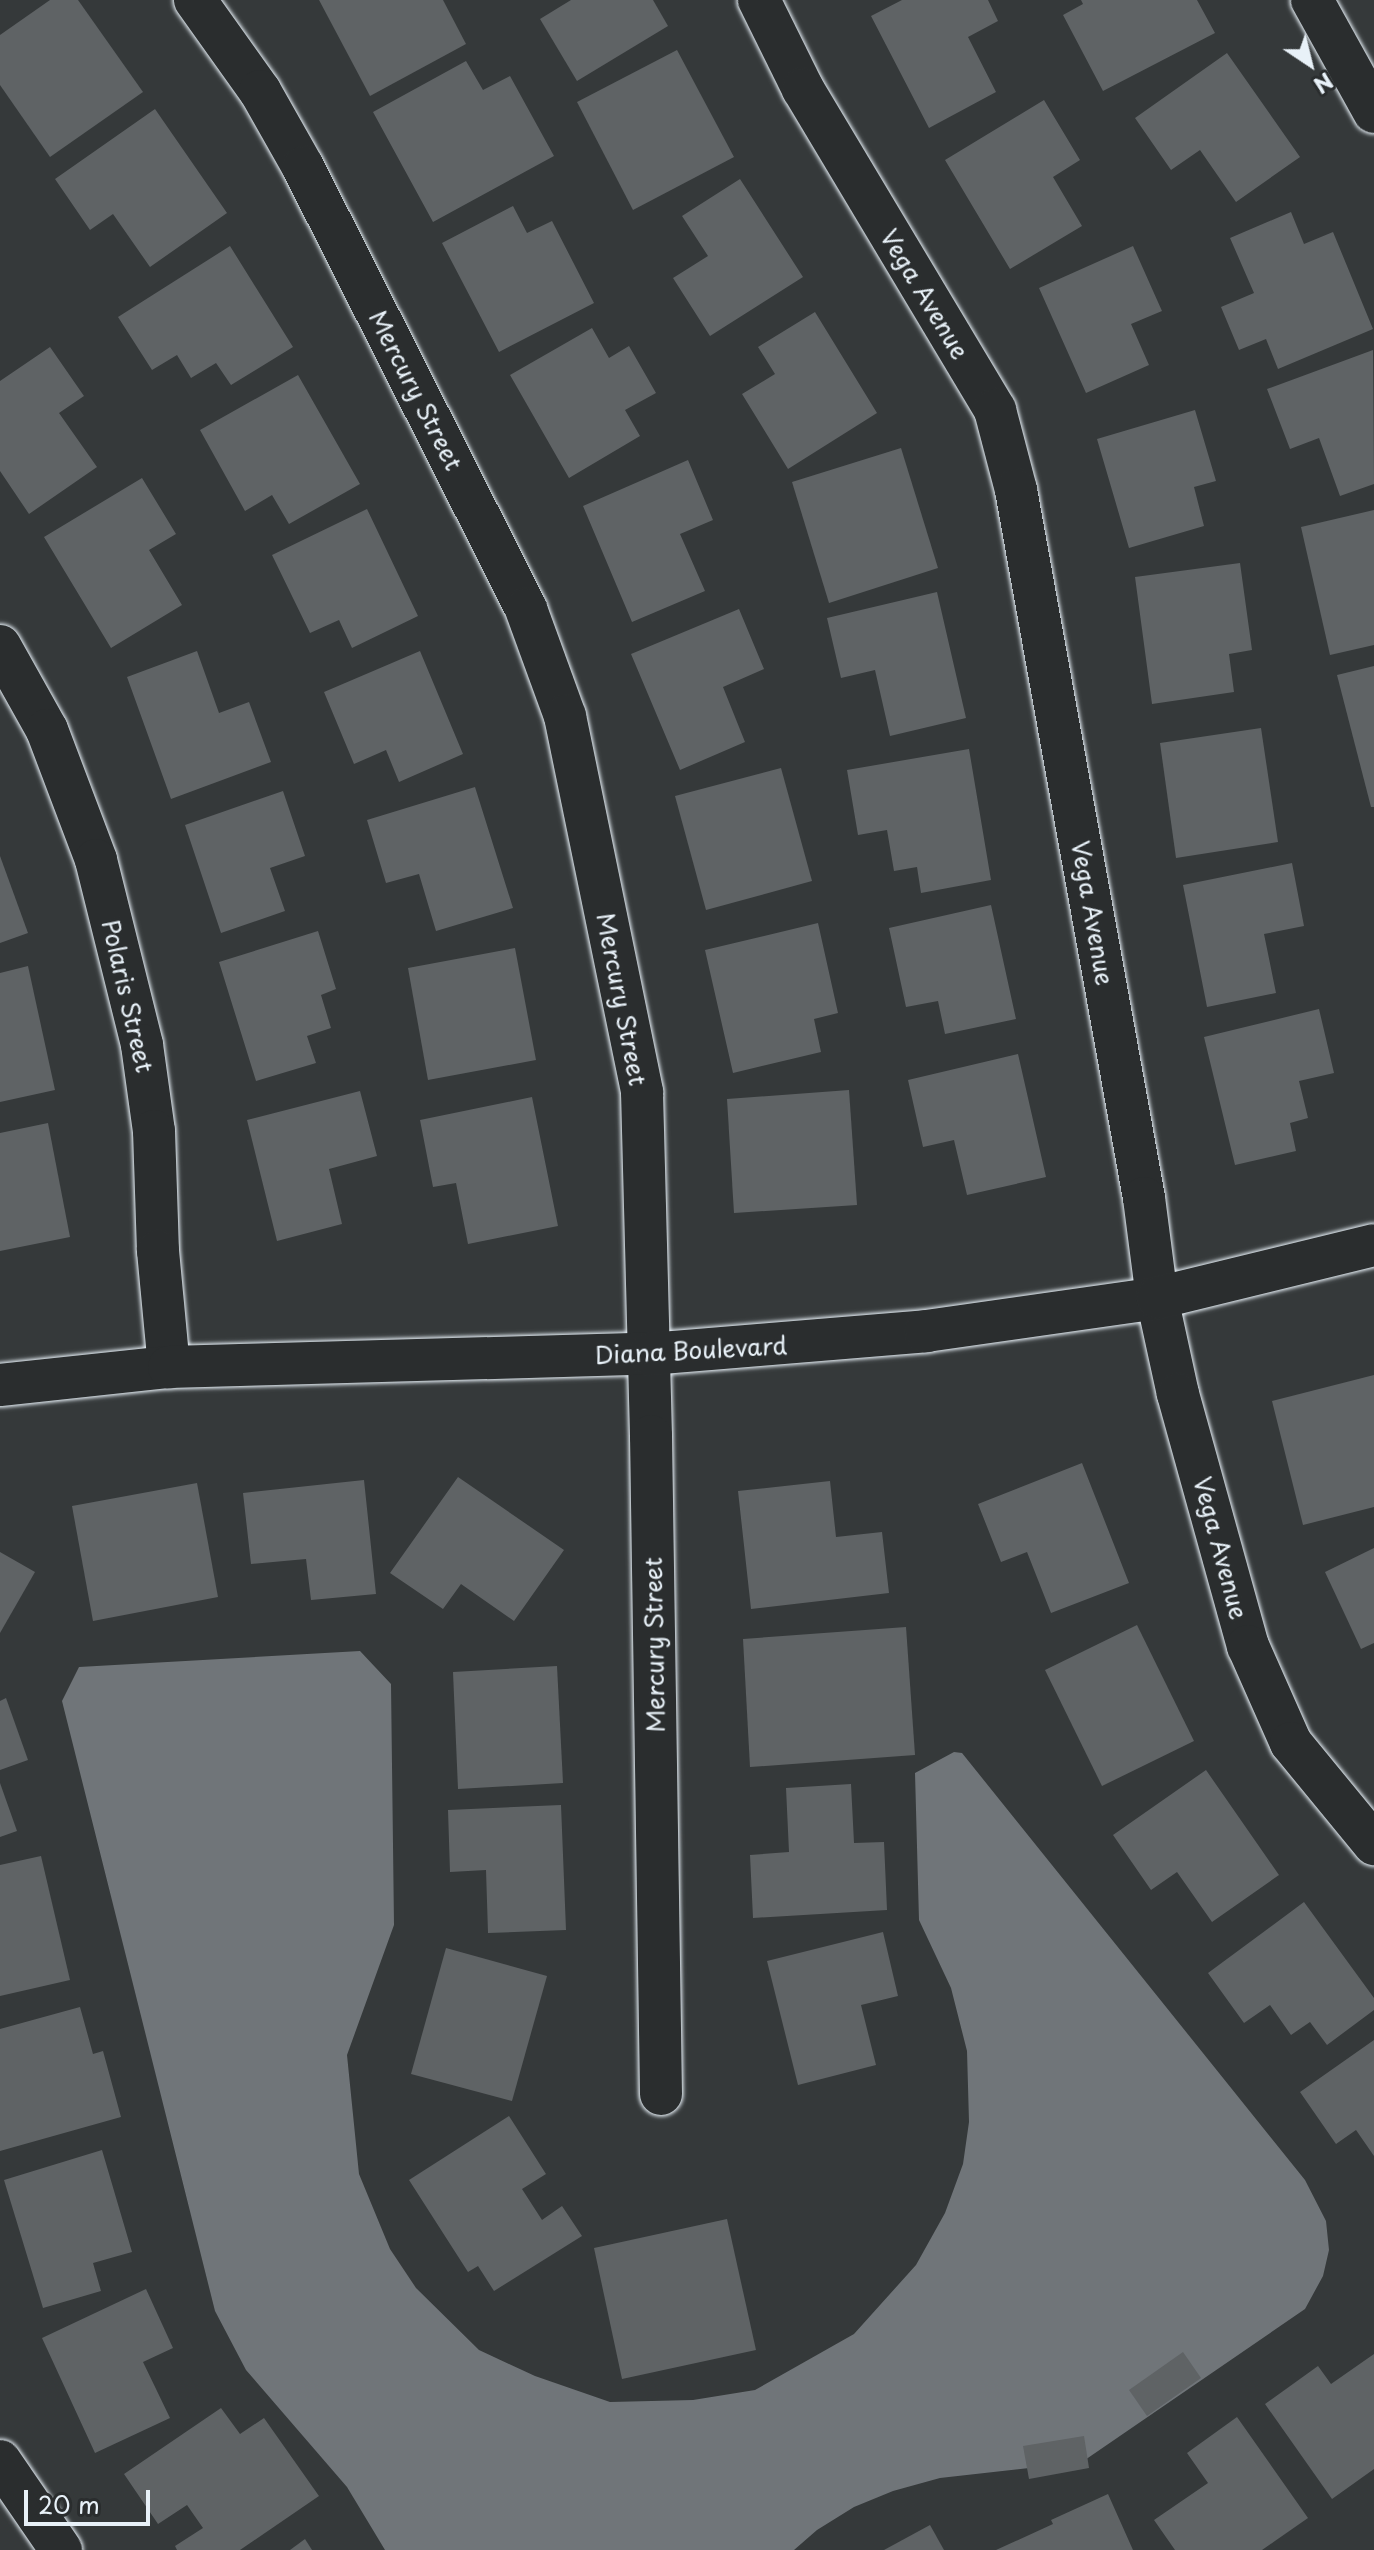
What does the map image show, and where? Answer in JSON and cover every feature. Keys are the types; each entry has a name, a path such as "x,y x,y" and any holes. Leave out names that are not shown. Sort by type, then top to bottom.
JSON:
{"street":[{"name":"Mercury Street","path":"195,0 260,91 303,167 526,609 565,716 642,1092 661,2094"},
{"name":"Vega Avenue","path":"759,0 803,89 995,410 1016,490 1144,1198 1157,1298 1178,1394 1248,1646 1291,1743 1374,1844"},
{"path":"1312,0 1374,112"},
{"name":"Polaris Street","path":"0,646 47,730 96,860 142,1045 154,1131 158,1251 169,1367"},
{"name":"Diana Boulevard","path":"0,1385 169,1367 649,1354 926,1331 1157,1298 1374,1245"},
{"path":"0,2461 61,2550"}],"shaded area":[{"path":"360,1651 391,1684 394,1925 347,2055 359,2174 390,2249 416,2288 479,2350 535,2376 610,2402 693,2400 755,2390 854,2334 916,2265 945,2213 963,2164 969,2122 967,2051 951,1988 919,1920 915,1773 954,1752 962,1753 1305,2180 1326,2221 1329,2250 1323,2276 1305,2309 1082,2462 940,2478 893,2491 854,2507 817,2530 794,2550 385,2550 347,2487 246,2370 215,2311 62,1701 79,1667"}],"building":[{"path":"50,0 78,0 143,92 50,157 0,85 0,35"},
{"path":"319,0 443,0 466,44 370,96"},
{"path":"571,0 653,0 668,26 577,81 540,19"},
{"path":"902,0 988,0 998,21 968,37 996,92 929,128 871,16"},
{"path":"1081,0 1197,0 1215,33 1103,91 1063,15 1083,4"},
{"path":"677,50 734,157 633,210 577,102"},
{"path":"1227,53 1300,157 1236,202 1200,150 1171,170 1135,118"},
{"path":"466,61 483,90 510,76 554,156 433,222 373,112"},
{"path":"1044,100 1080,160 1053,177 1082,226 1010,269 945,160"},
{"path":"155,109 227,213 150,267 113,214 90,230 55,179"},
{"path":"740,179 803,277 710,336 673,278 708,256 682,216"},
{"path":"513,206 527,233 552,221 594,303 499,352 442,243"},
{"path":"1291,212 1304,244 1333,232 1373,329 1278,369 1266,339 1239,350 1221,307 1254,293 1230,238"},
{"path":"230,246 293,347 231,385 216,363 191,378 177,355 152,370 118,317"},
{"path":"1133,246 1162,311 1131,324 1149,365 1086,393 1039,288"},
{"path":"815,312 877,413 788,469 742,394 775,374 758,347"},
{"path":"592,328 609,358 629,346 656,393 625,410 640,436 569,478 510,375"},
{"path":"50,347 84,396 59,413 97,467 29,514 0,471 0,381"},
{"path":"1373,350 1374,484 1340,496 1319,438 1290,449 1267,389"},
{"path":"298,375 360,484 289,524 272,495 245,511 200,430"},
{"path":"1195,410 1216,481 1194,487 1204,526 1129,548 1097,439"},
{"path":"901,448 938,568 829,603 792,482"},
{"path":"688,460 713,520 680,534 705,591 632,622 583,506"},
{"path":"142,478 176,534 149,550 182,605 111,648 44,537"},
{"path":"367,509 418,616 352,648 339,620 310,633 272,555"},
{"path":"1374,510 1374,645 1330,655 1301,527"},
{"path":"1240,563 1252,650 1229,654 1234,692 1152,704 1135,577"},
{"path":"937,592 966,718 890,736 875,670 841,678 827,618"},
{"path":"739,609 764,669 723,687 745,742 680,770 631,654"},
{"path":"197,651 219,713 249,702 271,762 171,799 127,677"},
{"path":"420,651 463,754 399,782 386,750 354,764 324,692"},
{"path":"1374,666 1374,807 1371,807 1337,675"},
{"path":"1261,728 1278,842 1176,858 1160,743"},
{"path":"969,749 991,880 921,893 917,867 894,871 887,830 858,835 847,770"},
{"path":"781,768 812,881 706,910 675,796"},
{"path":"475,787 513,908 436,931 419,874 386,883 367,820"},
{"path":"283,791 305,856 270,868 285,911 221,933 185,825"},
{"path":"0,856 28,933 0,943"},
{"path":"1292,863 1304,926 1264,934 1276,993 1207,1007 1183,885"},
{"path":"991,905 1016,1019 945,1034 938,1001 906,1007 889,928"},
{"path":"818,923 838,1013 814,1019 821,1052 733,1073 705,950"},
{"path":"318,931 336,989 321,995 331,1028 307,1036 316,1063 256,1081 219,962"},
{"path":"515,948 536,1060 428,1080 408,968"},
{"path":"28,966 55,1090 0,1102 0,973"},
{"path":"1319,1009 1334,1073 1299,1081 1308,1118 1290,1123 1296,1151 1235,1165 1204,1037"},
{"path":"1018,1054 1046,1177 967,1195 954,1140 923,1147 908,1080"},
{"path":"849,1090 857,1205 734,1213 727,1099"},
{"path":"360,1091 377,1156 329,1169 342,1224 277,1241 247,1120"},
{"path":"532,1097 558,1226 468,1244 456,1183 433,1187 420,1120"},
{"path":"48,1123 70,1237 0,1251 0,1133"},
{"path":"1374,1375 1374,1507 1303,1525 1272,1401"},
{"path":"1082,1463 1129,1583 1051,1613 1027,1552 1001,1562 978,1504"},
{"path":"458,1477 564,1550 514,1621 461,1584 443,1609 390,1573"},
{"path":"364,1480 376,1594 311,1600 306,1559 251,1564 243,1493"},
{"path":"830,1481 836,1537 882,1532 889,1593 751,1609 738,1491"},
{"path":"197,1483 218,1597 93,1621 72,1506"},
{"path":"1374,1548 1374,1643 1361,1649 1325,1572"},
{"path":"0,1552 35,1572 0,1633"},
{"path":"1137,1625 1194,1741 1102,1786 1045,1670"},
{"path":"906,1627 915,1755 750,1767 743,1639"},
{"path":"557,1666 563,1783 458,1789 453,1672"},
{"path":"6,1698 28,1760 0,1770 0,1701"},
{"path":"1206,1770 1279,1875 1212,1922 1177,1872 1151,1890 1113,1835"},
{"path":"0,1783 17,1831 0,1837"},
{"path":"851,1784 854,1843 884,1842 887,1910 753,1918 750,1855 789,1852 786,1788"},
{"path":"561,1805 566,1930 488,1933 486,1870 450,1872 448,1810"},
{"path":"41,1856 70,1980 0,1996 0,1865"},
{"path":"1304,1902 1374,1998 1374,2010 1327,2045 1310,2022 1291,2035 1270,2005 1244,2023 1208,1973"},
{"path":"883,1932 898,1996 861,2005 876,2065 798,2085 767,1961"},
{"path":"446,1948 547,1976 512,2101 411,2074"},
{"path":"80,2007 93,2054 103,2051 121,2117 0,2151 0,2029"},
{"path":"1374,2040 1374,2156 1356,2130 1336,2144 1300,2092"},
{"path":"509,2116 546,2174 522,2189 542,2220 562,2206 582,2236 494,2291 478,2266 468,2272 409,2180"},
{"path":"102,2150 132,2252 93,2263 101,2291 43,2308 4,2180"},
{"path":"727,2219 756,2350 622,2379 594,2248"},
{"path":"146,2289 173,2348 143,2362 170,2418 95,2453 42,2338"},
{"path":"1183,2352 1201,2378 1147,2416 1129,2390"},
{"path":"1374,2354 1374,2469 1332,2499 1265,2404 1318,2366 1331,2384"},
{"path":"221,2408 240,2434 264,2418 319,2496 240,2550 177,2550 175,2546 203,2528 187,2505 158,2524 124,2474"},
{"path":"1237,2417 1308,2518 1262,2550 1175,2550 1154,2520 1208,2483 1187,2453"},
{"path":"1084,2436 1089,2468 1029,2479 1023,2446"},
{"path":"1108,2494 1133,2550 996,2550 1053,2524 1051,2520"},
{"path":"930,2525 944,2550 884,2550"},
{"path":"305,2539 312,2550 290,2550"}]}
